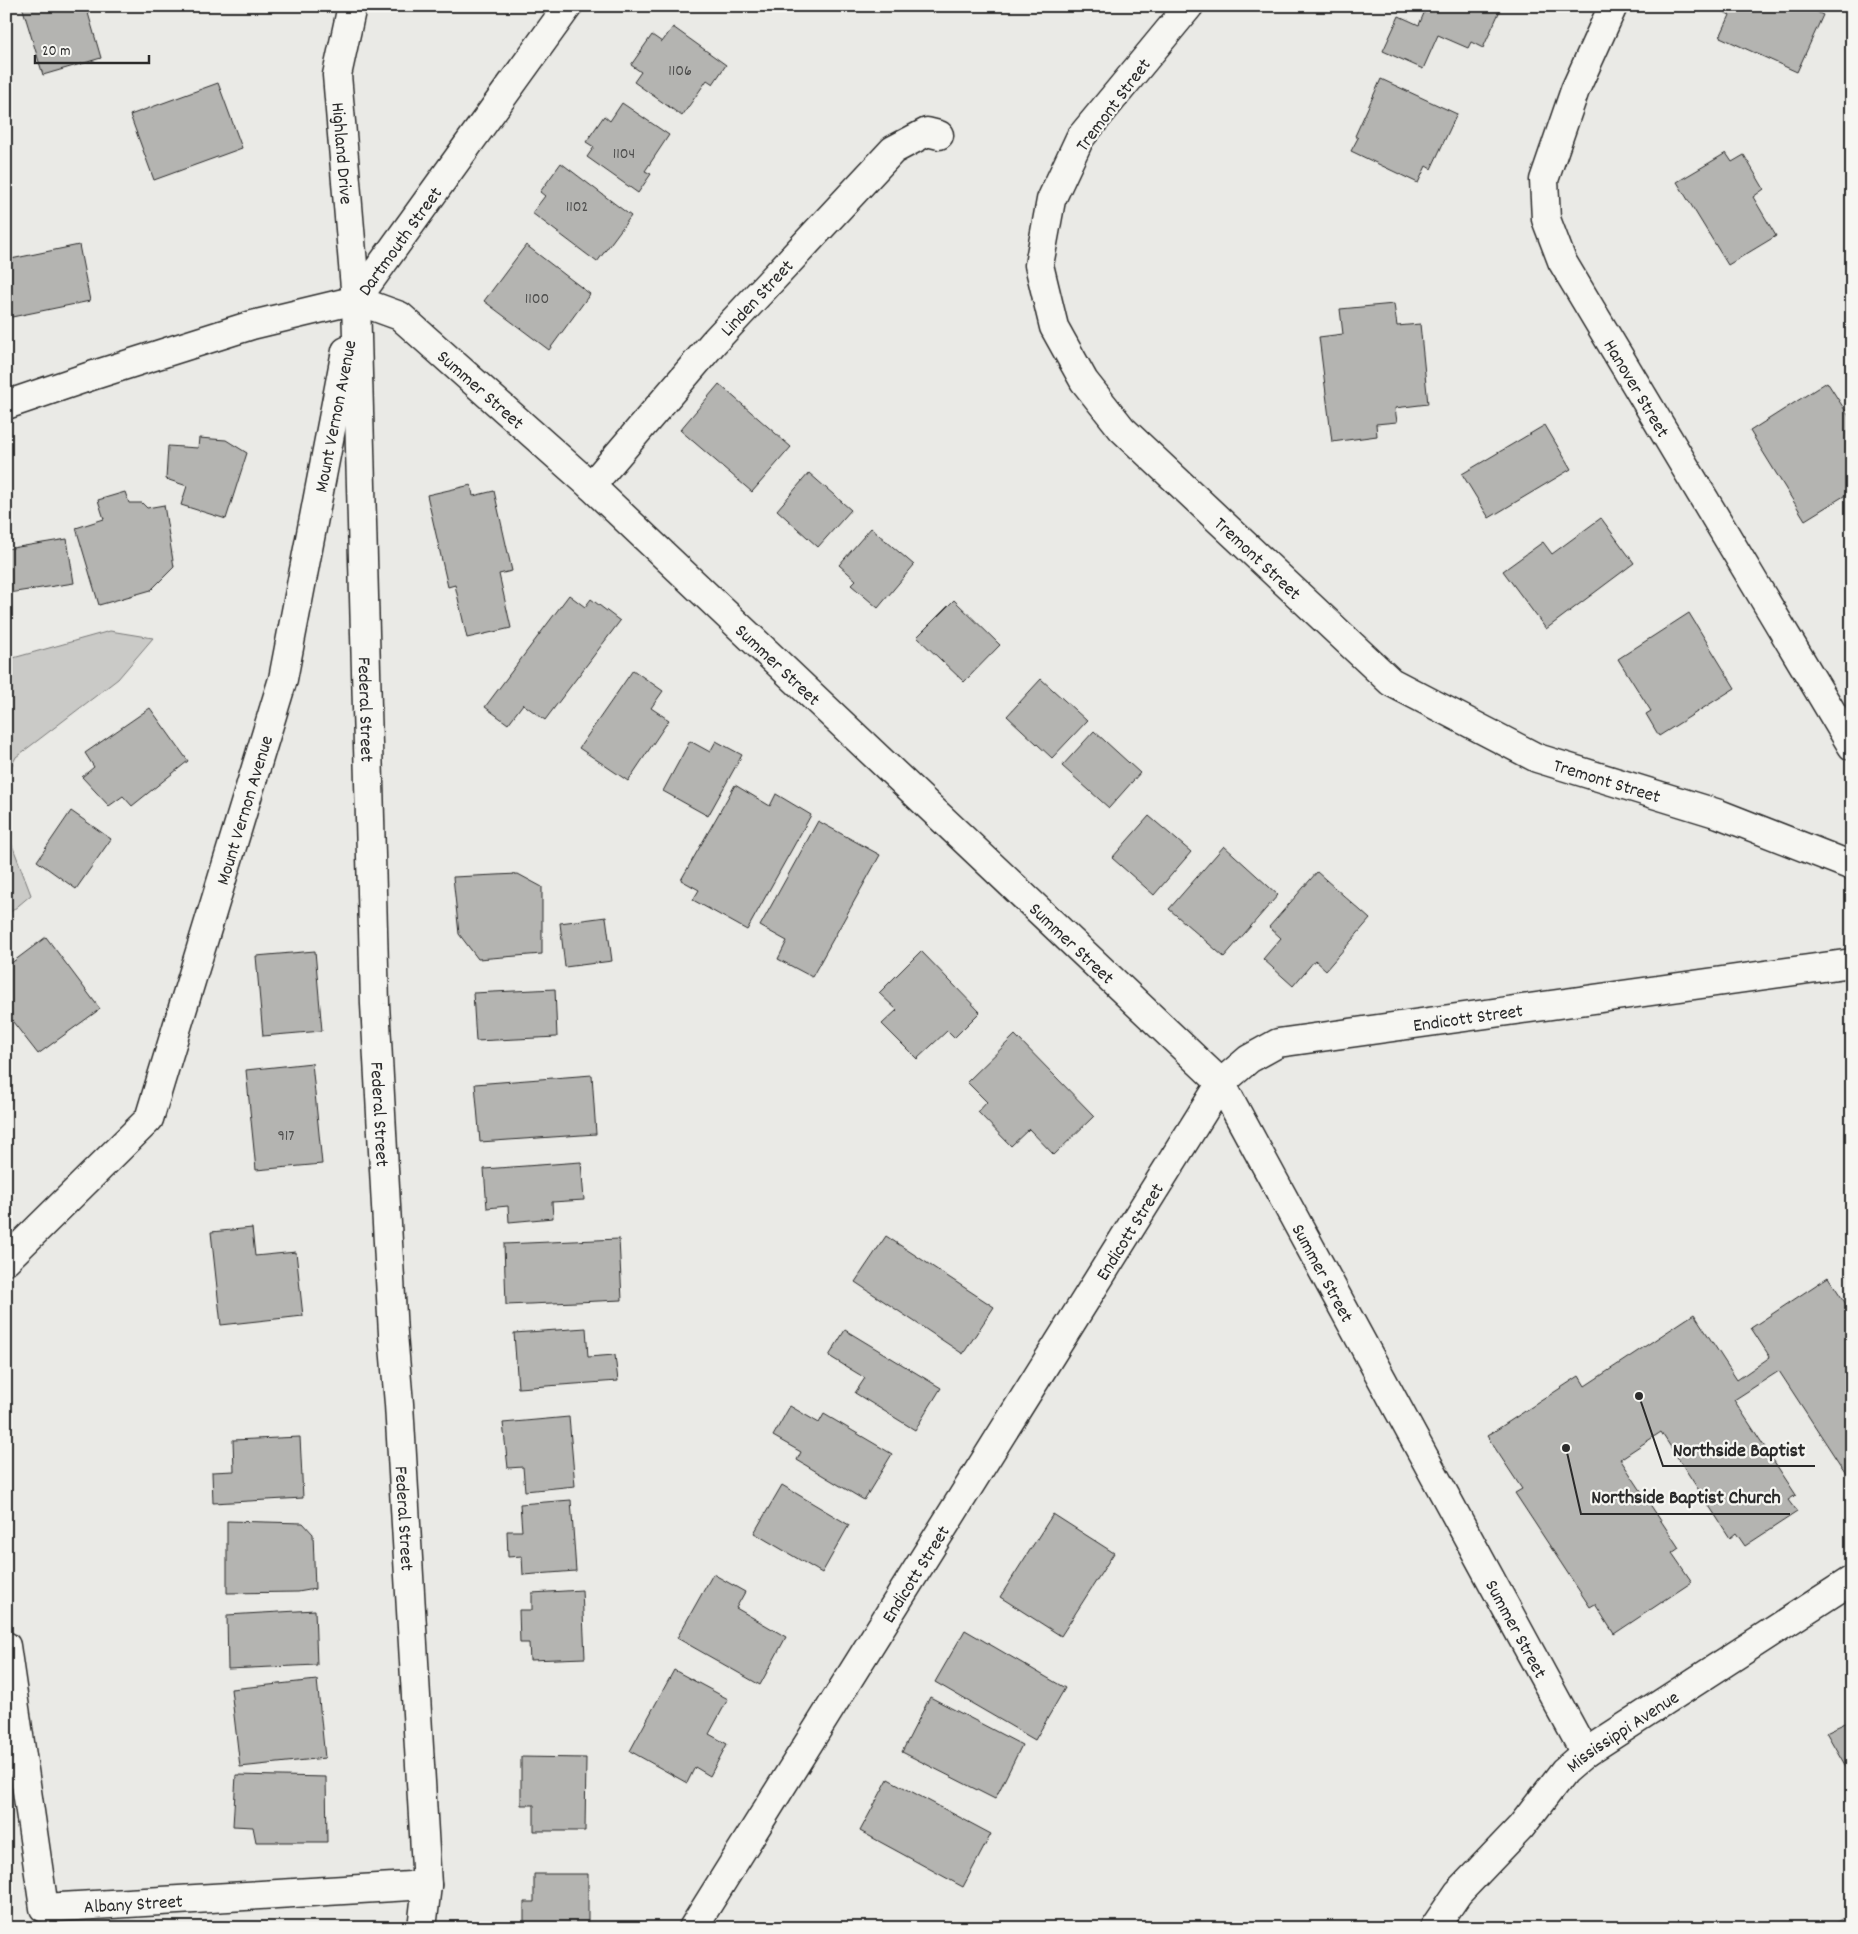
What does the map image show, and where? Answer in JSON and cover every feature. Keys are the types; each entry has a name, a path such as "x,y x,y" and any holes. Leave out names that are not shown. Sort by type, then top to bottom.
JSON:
{"street":[{"name":"Highland Drive","path":"352,6 337,75 356,300"},
{"name":"Dartmouth Street","path":"6,405 252,325 356,300 568,6"},
{"name":"Tremont Street","path":"1189,6 1080,138 1051,200 1039,265 1054,327 1084,381 1122,429 1391,682 1537,758 1720,814 1852,866"},
{"name":"Hanover Street","path":"1613,6 1575,90 1544,180 1546,219 1562,261 1852,746"},
{"name":"Linden Street","path":"591,486 713,343 893,150 927,132 939,135"},
{"name":"Summer Street","path":"356,300 400,316 591,486 1221,1083 1585,1753"},
{"name":"Mount Vernon Avenue","path":"6,1260 149,1119 284,679 356,300"},
{"name":"Federal Street","path":"356,300 375,1004 427,1885 422,1928"},
{"name":"Endicott Street","path":"693,1928 1221,1083 1249,1059 1278,1043 1852,963"},
{"name":"Mississippi Avenue","path":"1434,1928 1458,1893 1521,1827 1564,1771 1585,1753 1852,1580"},
{"name":"Albany Street","path":"6,1646 44,1908 427,1885"}],"shaded area":[{"path":"110,631 153,638 118,679 16,757 6,776 6,660"},
{"path":"6,829 31,895 6,916"},
{"path":"1852,1914 1852,1928 1828,1928"}],"building":[{"path":"22,6 86,6 101,58 43,75"},
{"path":"1427,6 1502,6 1483,48 1471,42 1468,48 1438,35 1423,69 1383,51 1399,16 1419,25"},
{"path":"1717,6 1805,6 1823,15 1797,72 1720,37 1730,15 1716,8"},
{"path":"673,27 726,65 713,84 707,80 682,116 634,82 641,72 631,65 652,35 662,42"},
{"path":"1381,79 1457,114 1431,169 1426,166 1418,183 1351,151 1358,138 1355,136"},
{"path":"218,83 242,148 154,180 130,115"},
{"path":"622,103 669,135 645,171 651,174 638,193 587,157 594,147 586,142 604,116 610,121"},
{"path":"1726,153 1732,162 1744,155 1764,189 1753,197 1776,236 1728,265 1677,182"},
{"path":"561,163 631,216 597,262 532,213 545,196 540,192"},
{"path":"79,245 90,301 7,318 6,260"},
{"path":"526,245 590,294 549,350 484,301"},
{"path":"1394,304 1397,326 1420,324 1428,404 1395,408 1397,422 1376,424 1377,436 1332,442 1319,337 1343,334 1340,309"},
{"path":"1827,382 1852,421 1852,491 1805,520 1750,431"},
{"path":"719,384 791,447 752,492 680,430"},
{"path":"1545,425 1571,469 1489,518 1462,474"},
{"path":"199,438 226,440 247,453 226,519 181,505 187,486 166,479 168,446 198,448"},
{"path":"809,473 851,510 818,547 777,510"},
{"path":"471,485 473,496 494,491 512,571 499,574 511,628 467,638 455,585 448,587 427,495"},
{"path":"125,492 129,503 142,503 147,508 164,505 174,567 151,590 99,605 76,528 104,519 98,500"},
{"path":"1601,518 1634,563 1546,629 1503,571 1543,542 1552,554"},
{"path":"871,528 914,565 878,608 851,585 856,580 839,565"},
{"path":"67,539 74,583 9,593 6,574 6,549"},
{"path":"569,595 585,607 591,599 620,621 545,720 523,704 508,724 485,707"},
{"path":"954,600 1000,645 964,682 917,637"},
{"path":"1689,613 1735,688 1659,736 1646,714 1651,711 1618,659"},
{"path":"633,670 663,691 651,708 669,720 628,781 579,748"},
{"path":"1041,679 1087,721 1052,758 1007,716"},
{"path":"150,708 188,761 132,806 123,796 109,806 82,777 94,767 85,753"},
{"path":"1094,731 1140,773 1109,808 1062,766"},
{"path":"690,741 710,752 716,741 742,755 708,816 663,791"},
{"path":"735,785 770,806 776,794 811,815 747,930 693,900 699,890 681,880"},
{"path":"71,811 111,839 76,889 37,861"},
{"path":"1149,816 1191,852 1154,895 1112,858"},
{"path":"818,821 880,855 812,977 778,959 787,941 760,926"},
{"path":"1224,846 1278,895 1224,957 1169,909"},
{"path":"1317,872 1370,919 1326,970 1315,960 1293,986 1263,959 1281,938 1269,927"},
{"path":"518,874 542,887 542,954 478,959 459,934 453,877"},
{"path":"606,917 612,961 565,967 560,923"},
{"path":"46,937 100,1009 38,1054 6,1013 6,967"},
{"path":"315,951 322,1031 263,1036 256,956"},
{"path":"921,951 980,1012 954,1038 947,1031 917,1059 882,1024 897,1010 879,993"},
{"path":"555,989 557,1037 476,1041 473,993"},
{"path":"1015,1035 1094,1116 1054,1155 1029,1129 1011,1146 978,1112 987,1102 967,1082"},
{"path":"312,1063 322,1164 256,1170 246,1070"},
{"path":"592,1075 596,1134 480,1142 475,1084"},
{"path":"581,1162 584,1200 552,1202 553,1218 509,1222 508,1206 487,1208 484,1169"},
{"path":"252,1228 255,1256 296,1252 303,1316 221,1325 211,1232"},
{"path":"886,1236 994,1307 963,1354 855,1282"},
{"path":"619,1239 622,1300 506,1305 504,1244"},
{"path":"1828,1277 1852,1313 1852,1479 1850,1480 1779,1371 1734,1400 1796,1495 1788,1500 1797,1512 1745,1546 1736,1533 1730,1538 1661,1432 1620,1459 1679,1548 1672,1553 1692,1582 1614,1634 1595,1604 1590,1607 1515,1493 1522,1489 1487,1436 1579,1376 1585,1386 1694,1314 1737,1380 1770,1357 1751,1328"},
{"path":"586,1328 588,1357 615,1355 618,1381 518,1388 514,1333"},
{"path":"845,1330 941,1388 915,1430 855,1393 865,1378 829,1356"},
{"path":"790,1406 819,1423 824,1414 892,1454 864,1500 797,1460 801,1452 773,1436"},
{"path":"569,1417 575,1486 525,1491 523,1467 508,1468 503,1423"},
{"path":"300,1437 303,1498 213,1503 212,1472 234,1471 233,1440"},
{"path":"782,1485 849,1525 822,1573 754,1533"},
{"path":"571,1500 576,1571 523,1575 522,1556 508,1557 507,1531 522,1531 520,1504"},
{"path":"1053,1514 1114,1553 1061,1636 1000,1597"},
{"path":"227,1521 303,1523 313,1534 315,1589 298,1592 227,1593"},
{"path":"713,1574 745,1592 736,1608 786,1637 760,1685 677,1638"},
{"path":"582,1590 585,1658 530,1660 529,1643 520,1643 519,1610 532,1610 532,1593"},
{"path":"315,1610 317,1665 228,1669 227,1615"},
{"path":"965,1630 1065,1688 1035,1740 935,1682"},
{"path":"674,1670 728,1699 709,1734 727,1744 710,1776 695,1767 687,1783 630,1751"},
{"path":"317,1680 325,1758 240,1767 231,1689"},
{"path":"930,1697 1022,1745 995,1799 902,1752"},
{"path":"1852,1720 1852,1777 1826,1732"},
{"path":"521,1757 586,1758 585,1831 534,1831 534,1805 521,1805"},
{"path":"236,1775 326,1777 327,1842 256,1842 253,1827 233,1826"},
{"path":"888,1779 991,1834 963,1887 860,1831"},
{"path":"534,1874 588,1874 588,1928 524,1928 524,1902 534,1902"}],"place":[{"name":"Northside Baptist","path":"1639,1396"},
{"name":"Northside Baptist Church","path":"1566,1448"}]}
